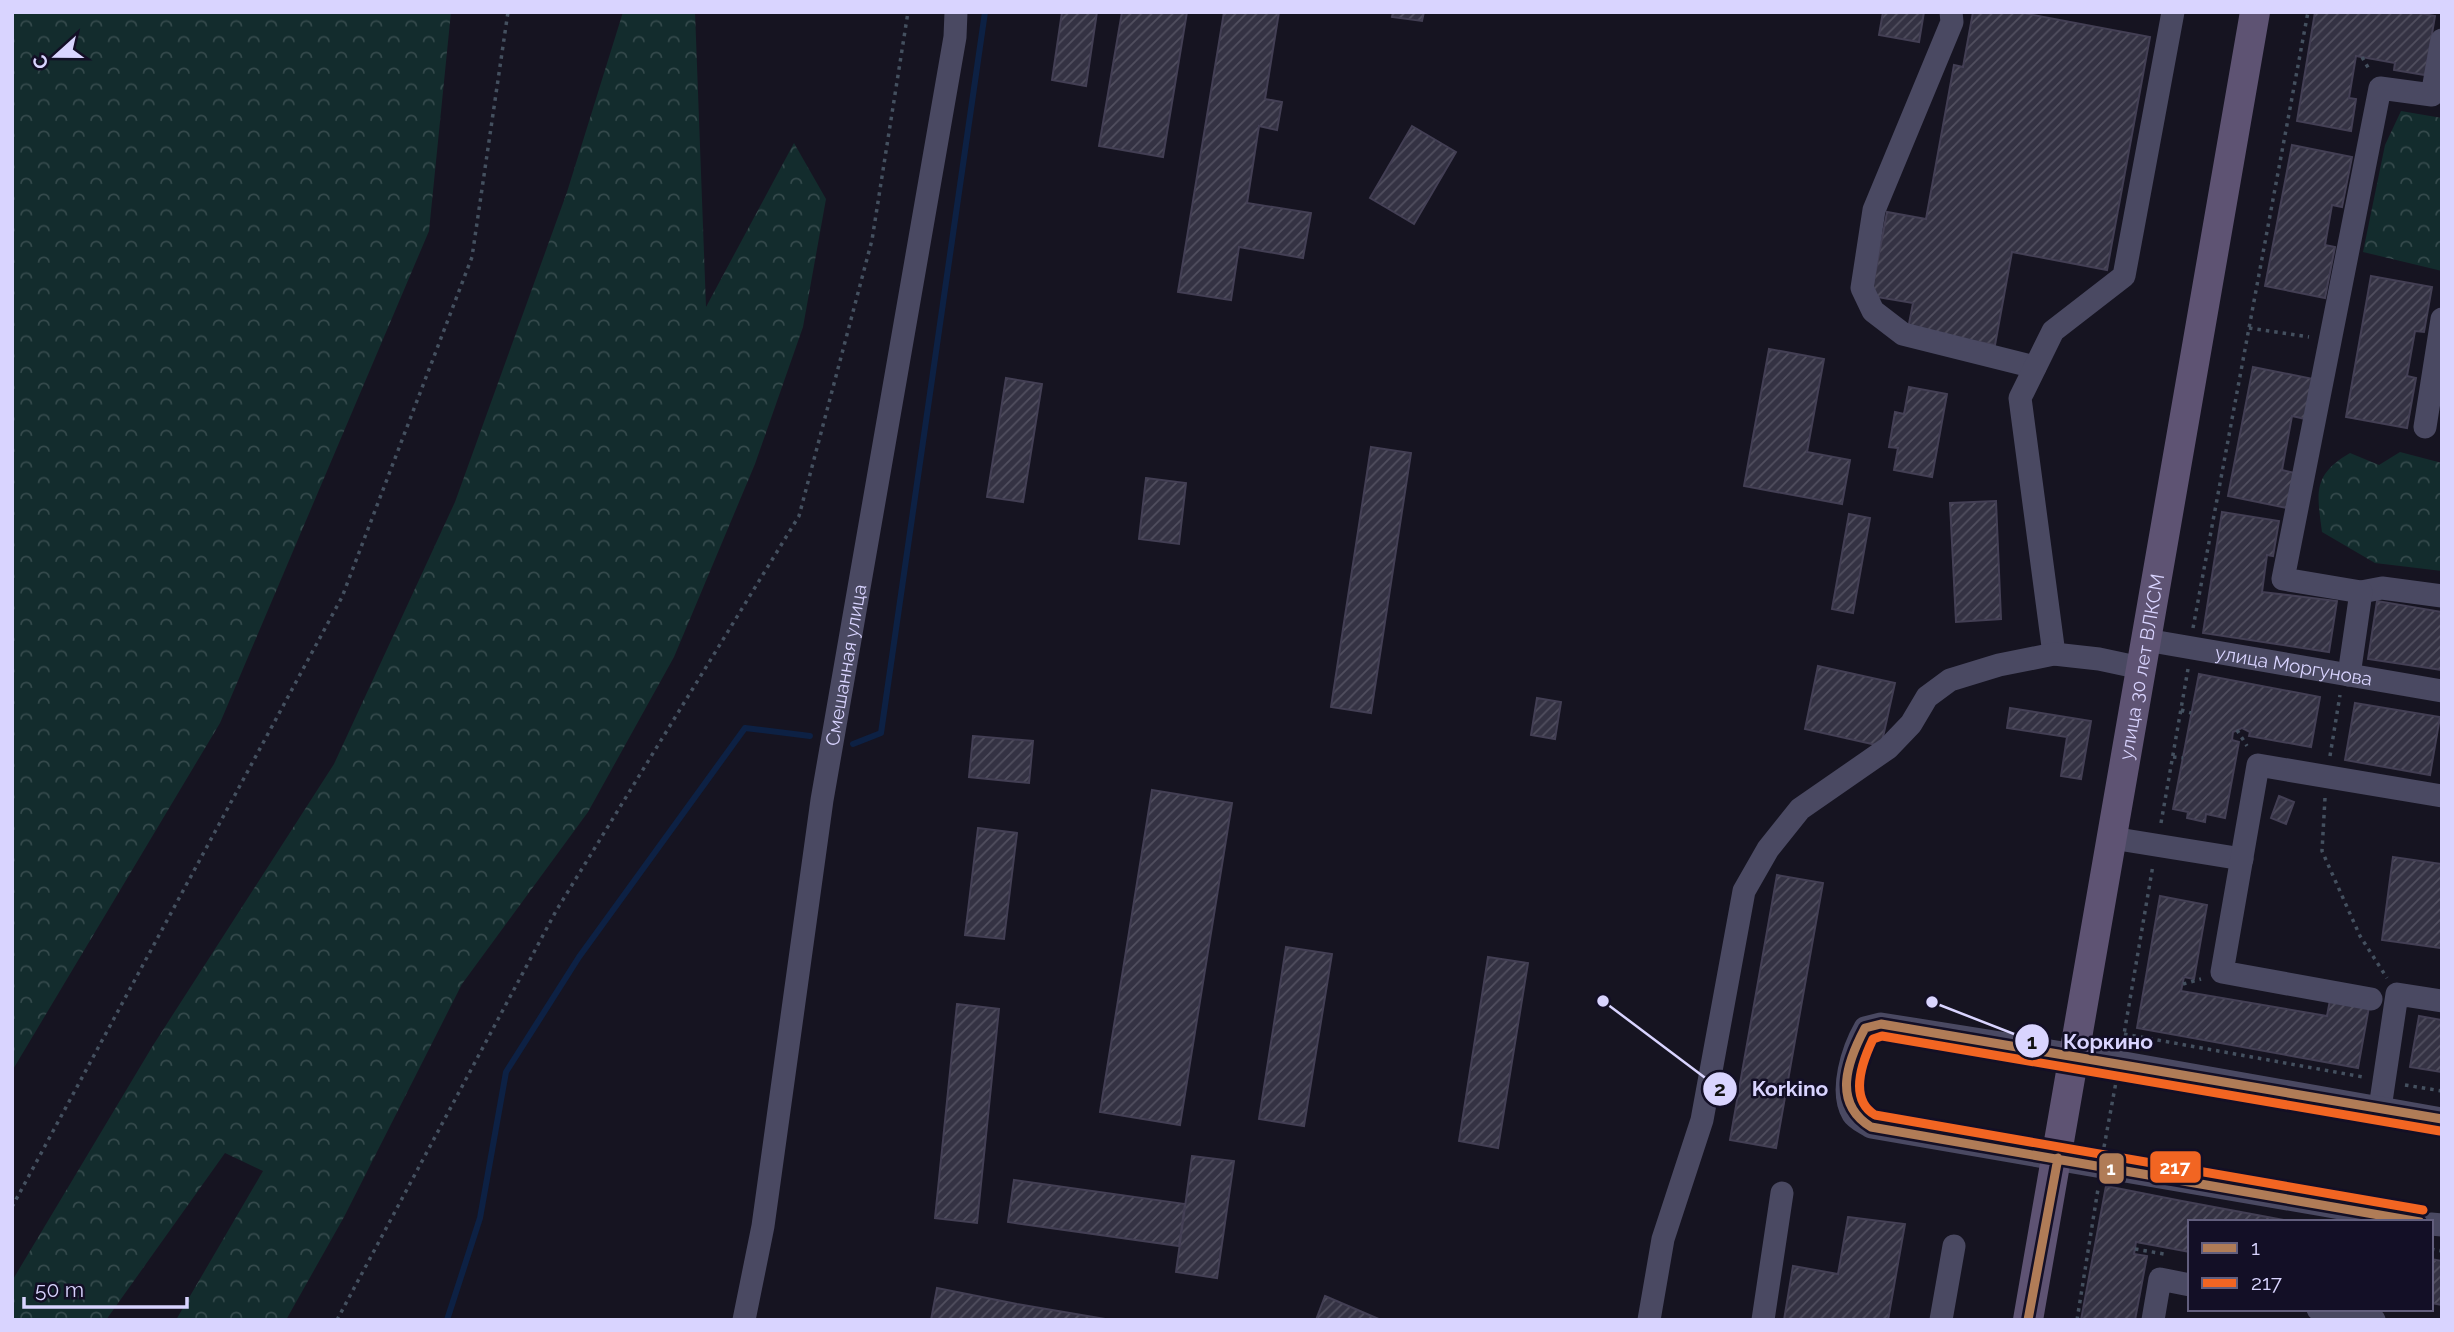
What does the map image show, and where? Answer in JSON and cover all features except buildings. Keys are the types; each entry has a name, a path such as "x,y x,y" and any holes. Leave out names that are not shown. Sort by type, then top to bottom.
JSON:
{"main road":[{"name":"улица 30 лет ВЛКСМ","path":"2028,1320 2255,12"}],"street":[{"name":"Смешанная улица","path":"744,1320 763,1226 822,800 952,51 956,12"},
{"path":"1951,12 1952,22 1874,210 1862,288 1873,311 1903,334 2035,367"},
{"path":"2053,654 2020,398 2053,331 2123,276 2173,12"},
{"path":"2442,40 2437,96 2380,88 2283,579 2361,592 2382,588 2442,596"},
{"path":"2425,427 2442,319"},
{"path":"2351,685 2361,592"},
{"name":"улица Моргунова","path":"1650,1320 1663,1239 1702,1120 1744,891 1768,849 1800,808 1888,748 1911,724 1927,697 1950,680 1998,665 2053,654 2099,659 2144,654 2351,685 2442,691"},
{"path":"2371,999 2222,972 2258,765 2442,796"},
{"path":"2112,838 2242,859"},
{"path":"2380,1108 2397,994 2442,1002"},
{"path":"2410,1220 2101,1164 1871,1127 1854,1115 1847,1097 1856,1044 1865,1028 1881,1024 2119,1062 2442,1119"},
{"path":"1763,1320 1782,1194"},
{"path":"1941,1320 1954,1246"},
{"path":"2153,1320 2160,1279 2188,1285"},
{"path":"2328,1311 2374,1320"}],"path":[{"path":"12,1207 342,597 472,257 508,12"},
{"path":"337,1320 556,911 799,516 872,240 908,12"},
{"path":"2192,635 2308,12"},
{"path":"2249,328 2330,341"},
{"path":"2077,1320 2101,1164 2189,666"},
{"path":"2351,685 2340,693 2326,776 2322,851 2360,936 2397,994"},
{"path":"2181,710 2191,713"},
{"path":"2173,757 2183,758"},
{"path":"2124,1034 2442,1091"}],"green space":[{"path":"12,12 451,12 429,231 220,723 12,1071"},
{"path":"623,12 695,12 706,307 794,143 826,199 803,327 755,464 674,657 588,812 462,984 344,1217 286,1320 176,1320 263,1171 225,1153 106,1320 12,1320 12,1281 152,1047 334,764 455,502 567,192"},
{"path":"2401,111 2442,118 2442,271 2363,252 2385,145"},
{"path":"2400,452 2442,463 2442,571 2375,563 2322,532 2320,486 2329,469 2350,453 2379,465"}],"waterway":[{"path":"853,744 881,733 985,12"},
{"path":"447,1320 480,1218 506,1072 579,957 745,728 810,736"}],"transit line":[{"name":"1","path":"2408,1220 1871,1127 1851,1106 1847,1094 1849,1068 1865,1028 1881,1024 2442,1119"},
{"name":"217","path":"2423,1210 1875,1115 1862,1100 1862,1069 1873,1039 1882,1036 2440,1131"},
{"name":"1","path":"2028,1320 2058,1158"}],"place":[{"name":"Korkino","path":"1603,1001"},
{"name":"Коркино","path":"1932,1002"}]}
